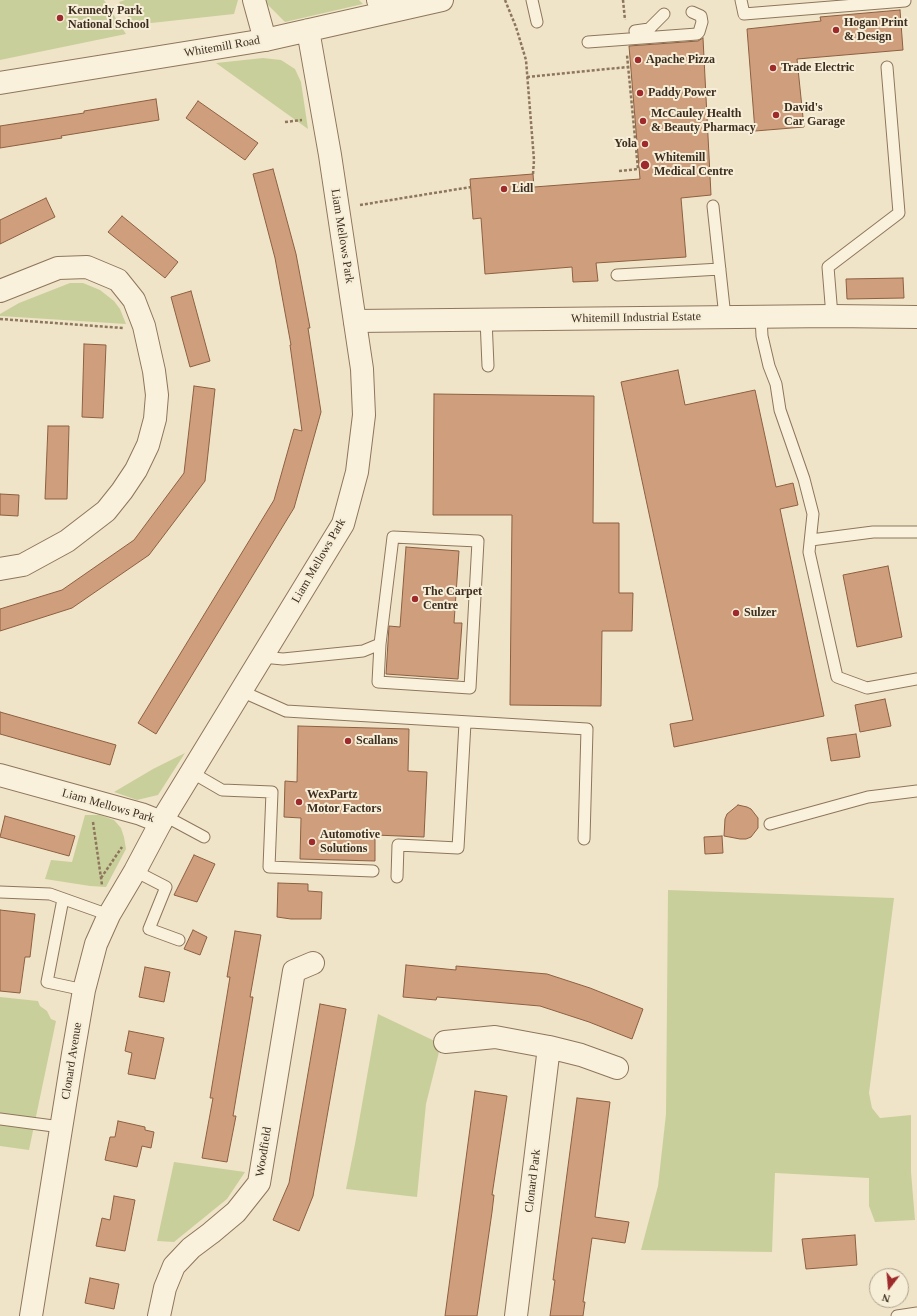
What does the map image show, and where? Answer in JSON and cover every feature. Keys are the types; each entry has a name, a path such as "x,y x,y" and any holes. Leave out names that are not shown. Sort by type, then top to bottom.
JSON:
{"street":[{"path":"254,0 265,40"},
{"name":"Whitemill Road","path":"0,83 265,40 308,30 385,5 442,0"},
{"name":"Liam Mellows Park","path":"0,775 163,819 343,524 357,472 364,415 362,368 330,155 308,30"},
{"path":"0,291 58,268 88,267 118,280 134,300 144,326 154,370 157,395 155,419 148,445 136,470 106,511 67,541 23,565 0,569"},
{"name":"Whitemill Industrial Estate","path":"355,321 832,316 917,317"},
{"name":"Clonard Avenue","path":"31,1316 84,990 96,944 110,915 163,819"},
{"name":"Woodfield","path":"159,1316 165,1288 174,1266 191,1248 236,1212 259,1183 294,971 313,963"},
{"path":"445,1042 495,1037 549,1047 581,1055 617,1068"},
{"name":"Clonard Park","path":"516,1316 549,1047"}],"lane":[{"path":"532,0 537,22"},
{"path":"741,0 744,14 905,1"},
{"path":"587,38 626,35 697,34 700,32 702,22 701,16 692,12"},
{"path":"626,35 649,29 664,14"},
{"path":"832,316 828,267 899,213 887,67"},
{"path":"713,206 725,317"},
{"path":"617,276 720,269"},
{"path":"761,317 762,336 769,366 776,384 780,410 804,479 813,514 809,552 837,677 867,688 917,679"},
{"path":"486,319 488,366"},
{"path":"811,540 873,532 917,532"},
{"path":"393,537 478,541 470,688 378,682 380,644 393,537"},
{"path":"262,657 283,659 363,651 380,644"},
{"path":"241,691 286,711 465,723 587,729 584,839"},
{"path":"397,877 398,845 458,848 465,723"},
{"path":"191,772 222,790 272,792 269,867 372,871"},
{"path":"770,824 868,797 917,791"},
{"path":"163,819 204,837"},
{"path":"135,871 166,887 149,929 179,940"},
{"path":"0,892 50,894 110,915"},
{"path":"63,899 47,982 84,990"},
{"path":"0,1119 61,1127"},
{"path":"897,1316 917,1313"}],"path":[{"path":"505,0 516,27 526,60 534,160 533,174"},
{"path":"619,171 638,169 623,0"},
{"path":"527,77 628,67"},
{"path":"285,122 306,119"},
{"path":"360,205 471,187"},
{"path":"0,319 131,328 144,326"},
{"path":"90,800 101,879 110,915"},
{"path":"101,879 123,846"}],"green space":[{"name":"Kennedy Park National School","path":"0,0 104,0 126,34 0,60"},
{"path":"125,0 238,0 234,14 133,25 119,2"},
{"path":"264,0 359,0 363,4 285,22"},
{"path":"263,58 281,60 295,69 301,82 308,129 216,63"},
{"path":"70,283 83,283 100,290 114,301 120,309 126,324 0,316 0,314 19,303"},
{"path":"185,753 158,795 137,800 114,792 153,769"},
{"path":"85,815 100,815 114,820 121,828 124,837 126,849 106,887 45,879 51,860 72,862"},
{"path":"668,890 894,898 869,1093 872,1108 880,1118 911,1115 911,1172 915,1220 875,1222 869,1206 869,1178 775,1173 772,1252 641,1250 658,1186 666,1114"},
{"path":"0,997 38,1001 40,1006 47,1011 51,1019 56,1021 29,1150 0,1146"},
{"path":"378,1014 441,1044 426,1104 417,1197 346,1189"},
{"path":"174,1162 245,1172 227,1199 174,1242 157,1241"}],"building":[{"path":"900,10 903,50 797,59 804,127 755,131 747,29 821,21 820,17"},
{"path":"703,38 711,195 681,198 686,257 596,263 598,281 573,282 572,267 485,274 481,218 473,219 470,179 533,174 534,187 640,179 629,46 698,41"},
{"path":"156,99 159,120 61,136 62,138 0,148 0,126 84,113 84,111"},
{"path":"198,101 258,143 245,160 186,118"},
{"path":"273,169 296,254 310,328 308,328 321,412 294,508 156,734 138,723 274,500 294,429 302,431 291,345 275,258 253,174"},
{"path":"46,198 55,217 0,244 0,220"},
{"path":"122,216 178,262 165,278 108,232"},
{"path":"903,278 904,298 847,299 846,279"},
{"path":"191,291 210,361 190,367 171,297"},
{"path":"84,344 106,345 103,418 82,417"},
{"name":"Sulzer","path":"678,370 685,405 755,390 776,487 793,483 798,505 780,509 824,716 674,747 670,724 693,720 621,382"},
{"path":"194,386 215,389 205,481 149,555 72,608 0,631 0,609 62,590 134,540 184,473"},
{"path":"434,394 594,396 593,523 619,523 619,593 633,593 632,631 602,631 601,706 510,705 512,515 433,515"},
{"path":"48,426 69,426 67,499 45,499"},
{"path":"0,494 19,495 18,516 0,515"},
{"path":"406,547 459,551 454,623 462,623 458,679 386,674 389,626 400,627"},
{"path":"888,566 902,637 857,647 843,575"},
{"path":"885,699 891,726 860,732 855,705"},
{"path":"0,712 116,745 110,765 0,734"},
{"path":"298,726 409,729 408,771 427,772 424,837 375,835 375,861 300,859 301,818 284,817 285,781 297,782"},
{"path":"856,734 860,757 831,761 827,738"},
{"path":"738,805 751,809 758,818 758,828 751,837 746,839 724,836 725,819 727,814"},
{"path":"5,816 75,836 69,856 0,837"},
{"path":"722,836 723,853 705,854 704,837"},
{"path":"194,855 215,864 197,902 174,895"},
{"path":"278,883 308,884 308,891 322,892 321,919 291,919 277,917"},
{"path":"0,910 35,914 30,957 25,957 20,993 0,991"},
{"path":"193,930 207,937 200,955 184,949"},
{"path":"235,931 261,935 250,997 253,997 233,1116 236,1116 227,1162 202,1158 213,1098 210,1098 230,977 227,977"},
{"path":"406,965 456,970 456,966 547,974 590,988 643,1009 632,1039 589,1022 540,1006 437,997 436,1000 403,997"},
{"path":"145,967 170,972 164,1002 139,997"},
{"path":"320,1004 346,1009 313,1196 299,1231 273,1220 289,1183"},
{"path":"129,1031 164,1038 155,1079 128,1074 132,1053 125,1051"},
{"path":"475,1091 507,1096 492,1195 494,1195 492,1212 477,1316 445,1316"},
{"path":"577,1098 610,1102 595,1217 629,1222 625,1243 592,1238 583,1302 585,1302 583,1316 550,1316 555,1280 553,1280"},
{"path":"118,1121 145,1127 145,1130 154,1132 151,1148 142,1146 137,1167 105,1160 110,1137 115,1137"},
{"path":"114,1196 135,1200 125,1251 96,1246 102,1218 110,1220"},
{"path":"855,1235 857,1265 806,1269 802,1239"},
{"path":"90,1278 119,1284 114,1309 85,1303"}],"place":[{"name":"Kennedy Park National School","path":"60,18"},
{"name":"Hogan Print & Design","path":"836,30"},
{"name":"Apache Pizza","path":"638,60"},
{"name":"Trade Electric","path":"773,68"},
{"name":"Paddy Power","path":"640,93"},
{"name":"David's Car Garage","path":"776,115"},
{"name":"McCauley Health & Beauty Pharmacy","path":"643,121"},
{"name":"Yola","path":"645,144"},
{"name":"Whitemill Medical Centre","path":"645,165"},
{"name":"Lidl","path":"504,189"},
{"name":"The Carpet Centre","path":"415,599"},
{"name":"Sulzer","path":"736,613"},
{"name":"Scallans","path":"348,741"},
{"name":"WexPartz Motor Factors","path":"299,802"},
{"name":"Automotive Solutions","path":"312,842"}]}
